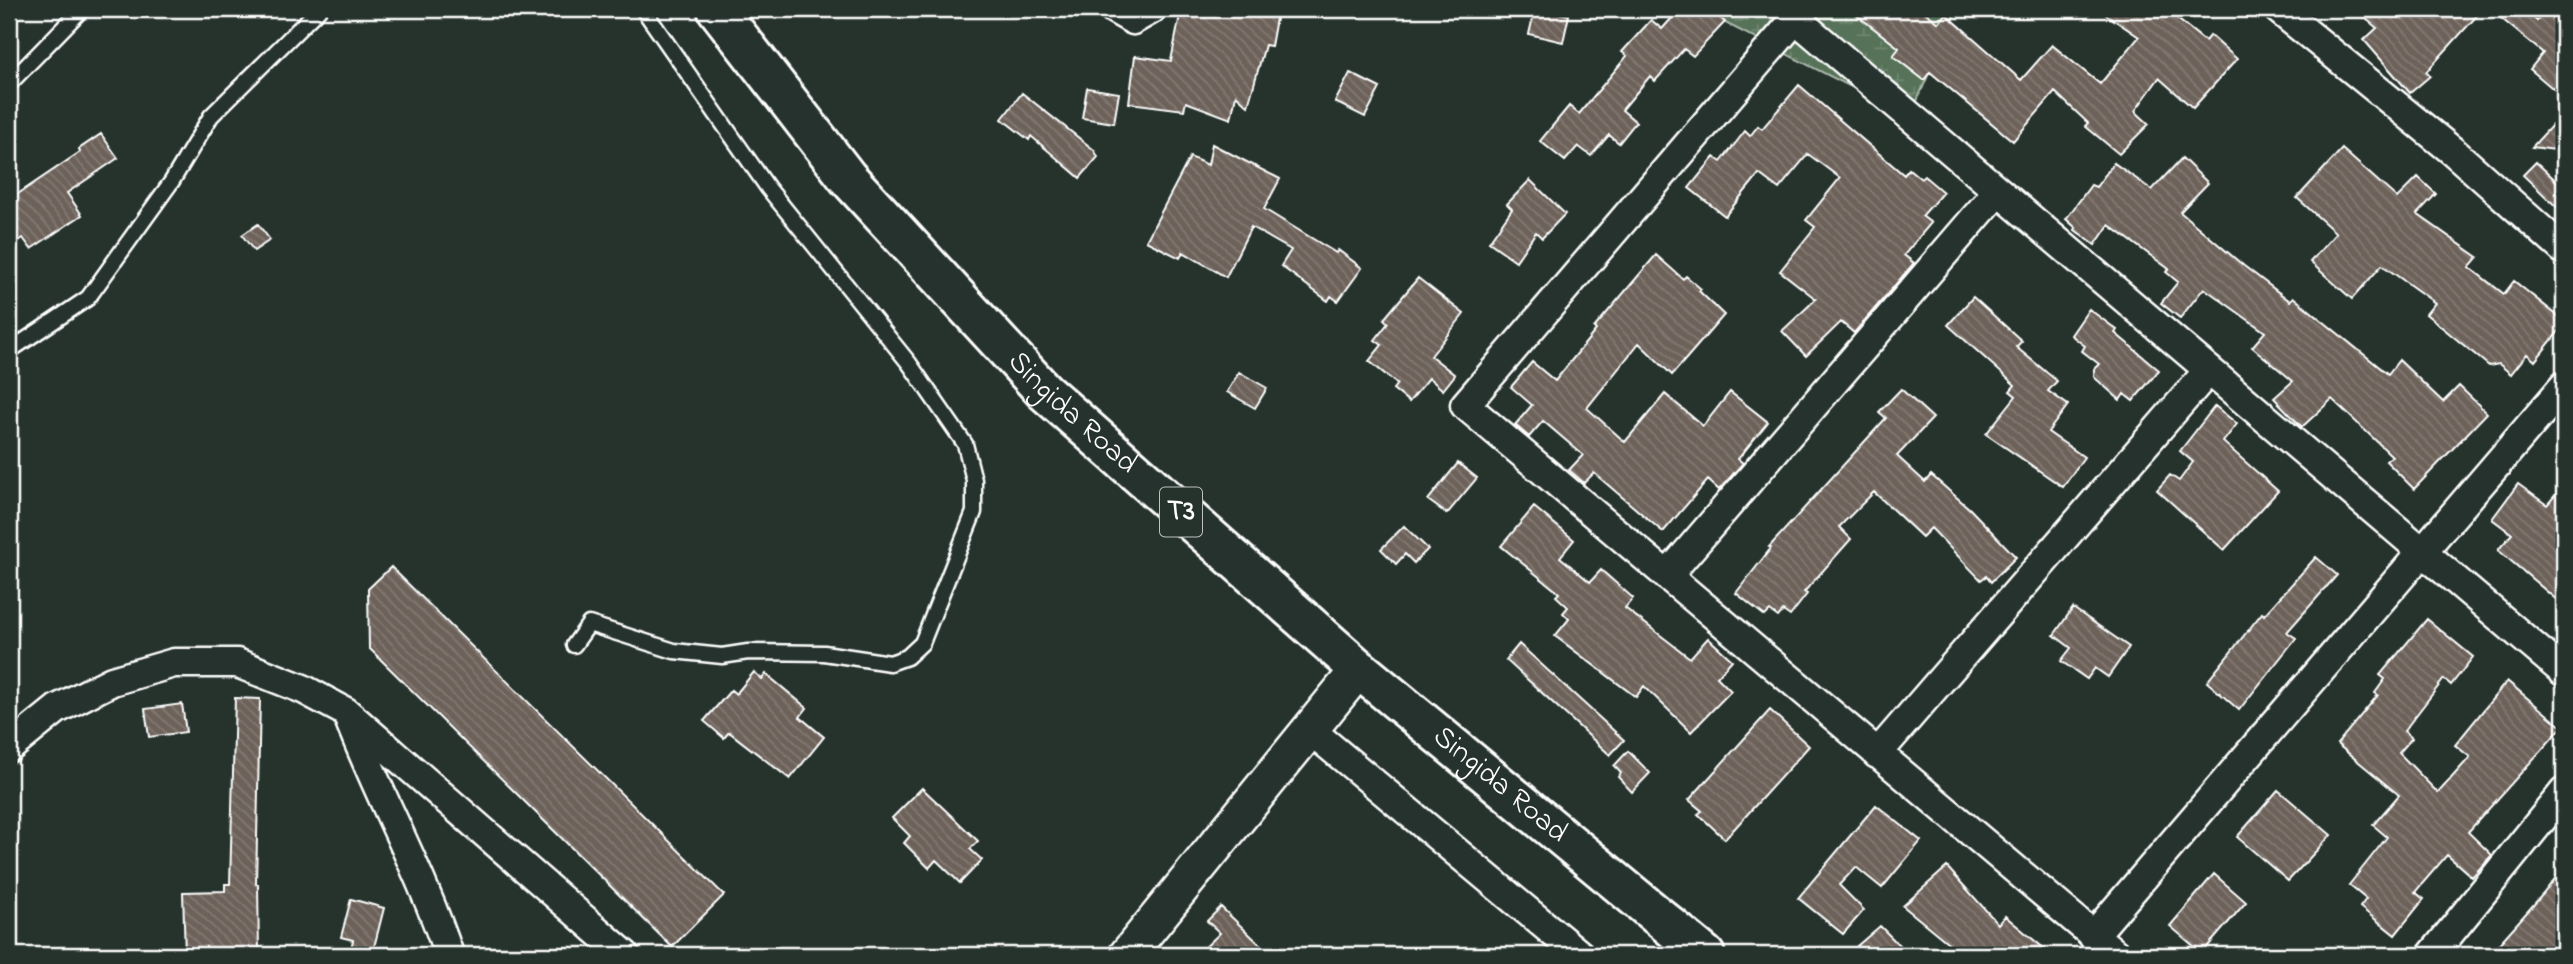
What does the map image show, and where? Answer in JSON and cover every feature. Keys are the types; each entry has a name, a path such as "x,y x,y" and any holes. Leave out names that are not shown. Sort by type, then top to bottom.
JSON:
{"highway":[{"name":"Singida Road","path":"731,15 847,177 1044,391 1359,669 1705,955"}],"street":[{"path":"1114,9 1133,20 1153,9"},
{"path":"2278,9 2455,153 2564,250"},
{"path":"2117,955 1465,405 1800,14 1998,191 2564,672"},
{"path":"1667,576 1998,191"},
{"path":"1877,754 2209,370"},
{"path":"2093,936 2564,386"},
{"path":"9,748 57,709 112,681 174,663 237,663 303,689 346,712 625,955"},
{"path":"1127,955 1359,669"},
{"path":"346,712 439,926 449,955"},
{"path":"1309,729 1580,955"},
{"path":"2432,955 2564,792"}],"lane":[{"path":"9,84 82,9"},
{"path":"9,351 88,298 172,181 211,116 319,9"},
{"path":"574,645 589,624 674,651 722,656 748,652 824,653 890,663 907,657 922,643 974,512 974,480 965,444 909,363 768,188 643,9"}],"green space":[{"path":"1698,9 1957,9 1910,117"}],"building":[{"path":"1185,9 1253,9 1277,13 1271,46 1265,45 1248,106 1236,95 1231,119 1186,102 1184,110 1129,103 1135,56 1171,61 1180,15 1184,15"},
{"path":"1535,9 1569,15 1563,42 1529,34"},
{"path":"1680,9 1710,9 1725,22 1693,56 1684,49 1655,81 1650,76 1622,110 1636,122 1619,143 1609,135 1591,156 1578,146 1565,161 1540,141 1569,106 1579,114 1627,56 1622,52 1651,20 1662,29"},
{"path":"1849,9 1921,9 1939,23 1946,14 2021,80 2052,45 2100,84 2139,37 2098,9 2165,9 2205,41 2210,35 2237,59 2193,108 2159,78 2135,111 2149,124 2119,154 2085,126 2088,123 2055,92 2013,141 1930,72 1924,80 1893,56 1899,48"},
{"path":"2354,9 2483,9 2426,72 2430,76 2410,93 2364,40 2377,28"},
{"path":"2490,9 2522,9 2537,21 2546,9 2564,9 2564,98 2530,69 2543,53"},
{"path":"1350,73 1380,88 1365,117 1335,102"},
{"path":"1799,85 1904,175 1909,169 1921,179 1924,176 1943,192 1922,216 1931,223 1904,255 1914,263 1854,333 1841,322 1806,356 1782,331 1816,299 1780,271 1815,227 1806,220 1840,178 1808,154 1779,189 1759,174 1725,216 1689,188 1714,157 1721,162 1745,131 1750,136 1758,126 1762,129"},
{"path":"1087,88 1119,93 1114,123 1082,118"},
{"path":"1022,93 1094,150 1098,157 1080,178 1031,136 1029,140 1002,119"},
{"path":"2564,112 2564,151 2532,147"},
{"path":"101,134 118,158 67,193 82,215 31,249 23,238 9,247 9,200 80,152 79,149"},
{"path":"1212,144 1280,179 1264,209 1336,253 1338,250 1362,268 1338,301 1331,296 1328,301 1281,266 1291,250 1251,227 1226,277 1183,252 1180,258 1146,241 1190,157 1208,165"},
{"path":"2342,149 2397,198 2418,177 2436,194 2417,214 2478,257 2469,267 2504,294 2514,281 2564,321 2564,325 2535,361 2527,354 2511,374 2499,364 2489,366 2426,314 2435,303 2382,265 2352,299 2310,262 2336,233 2297,198"},
{"path":"2182,158 2208,183 2180,212 2244,266 2290,301 2293,297 2388,374 2399,360 2443,402 2459,386 2487,413 2414,489 2386,461 2392,456 2332,399 2302,427 2274,398 2293,381 2252,347 2265,332 2204,288 2180,318 2161,303 2178,282 2166,272 2169,269 2109,225 2095,245 2075,230 2066,219 2091,185 2096,187 2114,163 2152,190"},
{"path":"2536,162 2564,188 2564,214 2523,175"},
{"path":"1530,180 1565,214 1542,238 1536,232 1516,261 1489,242 1512,209 1507,204"},
{"path":"258,224 270,240 254,251 242,235"},
{"path":"1656,255 1683,279 1686,276 1701,289 1699,291 1724,315 1672,375 1639,343 1587,408 1625,442 1665,394 1703,426 1730,392 1768,422 1738,459 1743,463 1719,490 1708,480 1663,532 1594,473 1584,483 1569,470 1583,455 1543,421 1529,437 1515,425 1532,405 1511,387 1532,362 1555,381 1596,330 1594,328"},
{"path":"1418,278 1464,314 1431,356 1455,375 1443,390 1429,378 1409,402 1393,389 1397,384 1369,361 1382,345 1375,340 1388,323 1384,319"},
{"path":"1973,297 2022,341 2016,347 2057,381 2048,391 2068,405 2048,432 2084,457 2063,487 1986,434 2016,396 2010,391 2015,385 1948,325"},
{"path":"2089,309 2117,330 2115,333 2159,370 2133,401 2124,394 2120,400 2094,377 2094,369 2099,364 2082,351 2085,346 2071,335"},
{"path":"1239,372 1267,388 1255,408 1227,392"},
{"path":"1901,389 1933,418 1897,456 1925,482 1931,475 1970,509 2016,557 1991,582 1986,576 1981,580 1931,528 1922,537 1874,492 1839,527 1851,539 1804,592 1807,594 1790,616 1783,611 1778,617 1770,611 1765,616 1736,593 1771,548 1769,547 1886,418 1879,412"},
{"path":"2215,406 2237,424 2223,442 2278,491 2224,550 2157,490 2170,475 2179,481 2193,462 2180,451"},
{"path":"1458,463 1477,478 1447,514 1428,500"},
{"path":"2518,484 2547,505 2564,485 2564,606 2498,550 2512,534 2492,519"},
{"path":"1534,507 1574,540 1560,557 1590,582 1601,570 1633,598 1625,608 1690,658 1708,638 1732,660 1717,677 1731,691 1691,732 1644,686 1636,697 1555,636 1569,619 1563,613 1568,607 1556,596 1559,593 1501,546"},
{"path":"1404,526 1428,549 1414,563 1405,554 1396,564 1381,549"},
{"path":"2316,557 2337,575 2287,632 2296,638 2239,710 2207,682 2262,613 2264,615"},
{"path":"391,567 724,895 672,947 369,648 368,589"},
{"path":"2073,608 2129,647 2108,677 2095,668 2087,679 2061,661 2071,648 2054,635"},
{"path":"2427,619 2473,657 2451,685 2444,679 2404,731 2412,738 2399,753 2438,793 2470,757 2455,745 2507,681 2562,727 2468,832 2492,855 2472,877 2447,855 2415,892 2424,899 2395,935 2360,907 2366,899 2349,885 2387,837 2373,825 2399,795 2337,744 2378,695 2375,693 2385,679 2380,675"},
{"path":"1519,644 1624,740 1610,755 1506,660"},
{"path":"754,672 762,679 766,674 807,708 800,717 824,737 790,779 729,732 724,738 704,721 731,690 736,694"},
{"path":"235,698 260,699 256,884 259,955 185,955 183,892 225,891 225,884 230,884"},
{"path":"182,704 186,732 149,737 145,709"},
{"path":"1770,710 1809,746 1725,839 1698,814 1702,811 1689,800"},
{"path":"1628,751 1650,773 1632,792 1618,777 1621,773 1614,766"},
{"path":"922,788 978,841 970,849 982,860 960,883 936,860 929,868 904,843 910,836 892,818"},
{"path":"2278,790 2331,835 2288,881 2237,837"},
{"path":"1876,805 1921,841 1882,888 1856,867 1839,885 1864,910 1843,934 1798,898"},
{"path":"1947,867 1998,924 2005,916 2052,955 1963,955 1903,906"},
{"path":"2564,867 2564,955 2489,955 2543,894"},
{"path":"2214,874 2246,902 2202,953 2170,926"},
{"path":"351,899 384,908 372,955 350,953 353,940 341,937"},
{"path":"1221,907 1271,955 1197,955 1220,933 1207,921"},
{"path":"1880,926 1909,955 1868,955 1857,946"}]}
